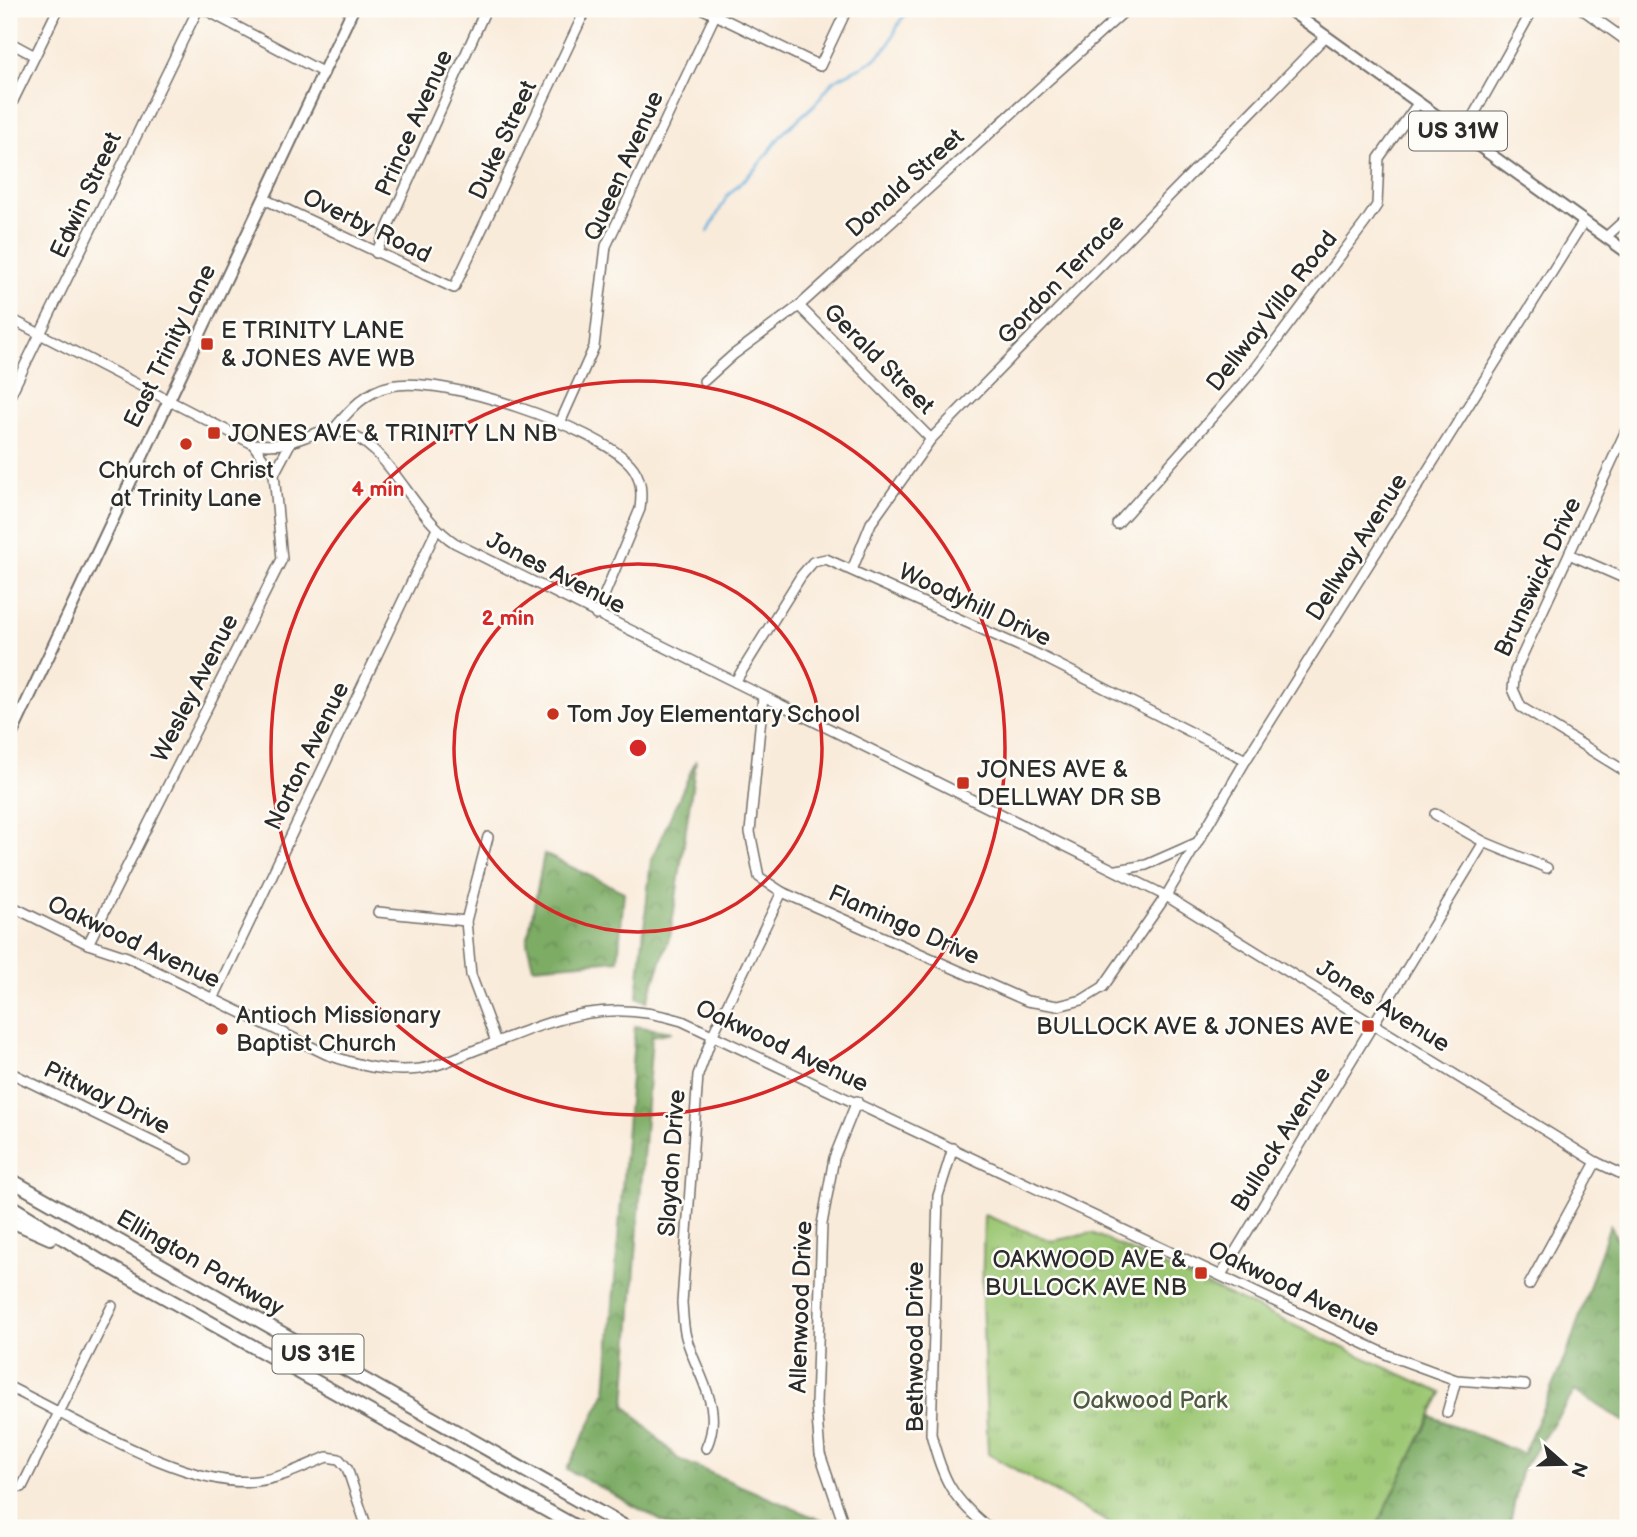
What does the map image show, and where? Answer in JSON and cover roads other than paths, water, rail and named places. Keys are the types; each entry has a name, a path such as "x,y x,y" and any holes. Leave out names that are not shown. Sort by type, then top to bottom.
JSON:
{"highway":[{"name":"Ellington Parkway","path":"9,1178 627,1528"},
{"name":"Ellington Parkway","path":"9,1205 100,1261 578,1528"},
{"path":"9,1220 100,1261"}],"main road":[{"name":"East Trinity Lane","path":"9,740 353,9"},
{"name":"US 31W","path":"1288,9 1628,253"}],"street":[{"path":"9,109 58,9"},
{"name":"Edwin Street","path":"9,398 12,381 40,335 198,9"},
{"path":"204,9 324,73"},
{"name":"Prince Avenue","path":"376,253 486,9"},
{"name":"Duke Street","path":"454,288 586,9"},
{"path":"704,9 717,12 820,66 848,9"},
{"name":"Donald Street","path":"704,380 799,306 1127,9"},
{"path":"1463,134 1533,9"},
{"path":"1582,9 1628,41"},
{"name":"Queen Avenue","path":"559,424 594,347 606,246 717,12"},
{"name":"Gordon Terrace","path":"852,569 871,523 931,439 1326,36"},
{"path":"9,42 35,56"},
{"name":"Dellway Villa Road","path":"1117,524 1255,369 1365,223 1377,205 1379,158 1419,102"},
{"name":"Overby Road","path":"264,199 317,221 376,253 454,288"},
{"path":"1606,237 1628,217"},
{"name":"Dellway Avenue","path":"1166,896 1246,760 1584,222"},
{"name":"Gerald Street","path":"799,306 931,439"},
{"path":"9,318 167,402 253,444 291,442 313,433 333,430 353,406 369,394 391,386 409,385 434,386 521,407 614,451 631,465 640,480 640,509 596,615"},
{"name":"Brunswick Drive","path":"1628,426 1571,555 1515,671 1513,689 1521,707 1628,774"},
{"name":"Jones Avenue","path":"333,430 361,439 380,455 436,531 475,555 1166,896 1596,1162 1628,1177"},
{"path":"274,474 291,442"},
{"name":"Wesley Avenue","path":"88,944 282,559 274,474 253,444"},
{"name":"Norton Avenue","path":"213,999 436,531"},
{"path":"1571,555 1628,580"},
{"name":"Woodyhill Drive","path":"735,682 801,576 813,562 826,559 1039,655 1246,760"},
{"name":"Flamingo Drive","path":"762,696 750,832 759,877 782,892 1027,1001 1058,1006 1082,1000 1103,987 1166,896"},
{"path":"1435,814 1484,842 1547,868"},
{"path":"488,837 466,921 471,975 496,1042"},
{"path":"1116,870 1146,865 1198,842"},
{"name":"Bullock Avenue","path":"1222,1275 1484,842"},
{"name":"Slaydon Drive","path":"706,1448 714,1431 714,1411 685,1336 682,1303 698,1075 713,1034 782,892"},
{"name":"Oakwood Avenue","path":"9,905 88,944 127,957 326,1054 358,1065 386,1070 432,1066 578,1012 638,1009 658,1013 713,1034 857,1101 1388,1355 1456,1380 1494,1385 1525,1385"},
{"path":"378,912 466,921"},
{"name":"Pittway Drive","path":"9,1072 188,1160"},
{"name":"Allenwood Drive","path":"841,1516 820,1454 816,1404 822,1224 834,1158 857,1101"},
{"name":"Bethwood Drive","path":"953,1148 938,1196 931,1434 939,1468 960,1504 989,1528"},
{"path":"1529,1285 1596,1162"},
{"path":"22,1487 112,1306"},
{"path":"1447,1413 1456,1380"},
{"path":"9,1387 193,1475 226,1482 258,1481 327,1457 339,1459 347,1468 367,1528"}],"waterway":[{"path":"708,232 727,196 756,168 783,133 815,104 833,81 874,60 888,46 900,21 910,9"}],"place":[{"name":"E TRINITY LANE & JONES AVE WB","path":"207,344"},
{"name":"JONES AVE & TRINITY LN NB","path":"214,433"},
{"name":"Church of Christ at Trinity Lane","path":"186,444"},
{"name":"Tom Joy Elementary School","path":"553,714"},
{"name":"JONES AVE & DELLWAY DR SB","path":"963,783"},
{"name":"BULLOCK AVE & JONES AVE","path":"1368,1026"},
{"name":"Antioch Missionary Baptist Church","path":"222,1029"},
{"name":"OAKWOOD AVE & BULLOCK AVE NB","path":"1201,1273"}],"park label":[{"name":"Oakwood Park","path":"1150,1400"}]}
